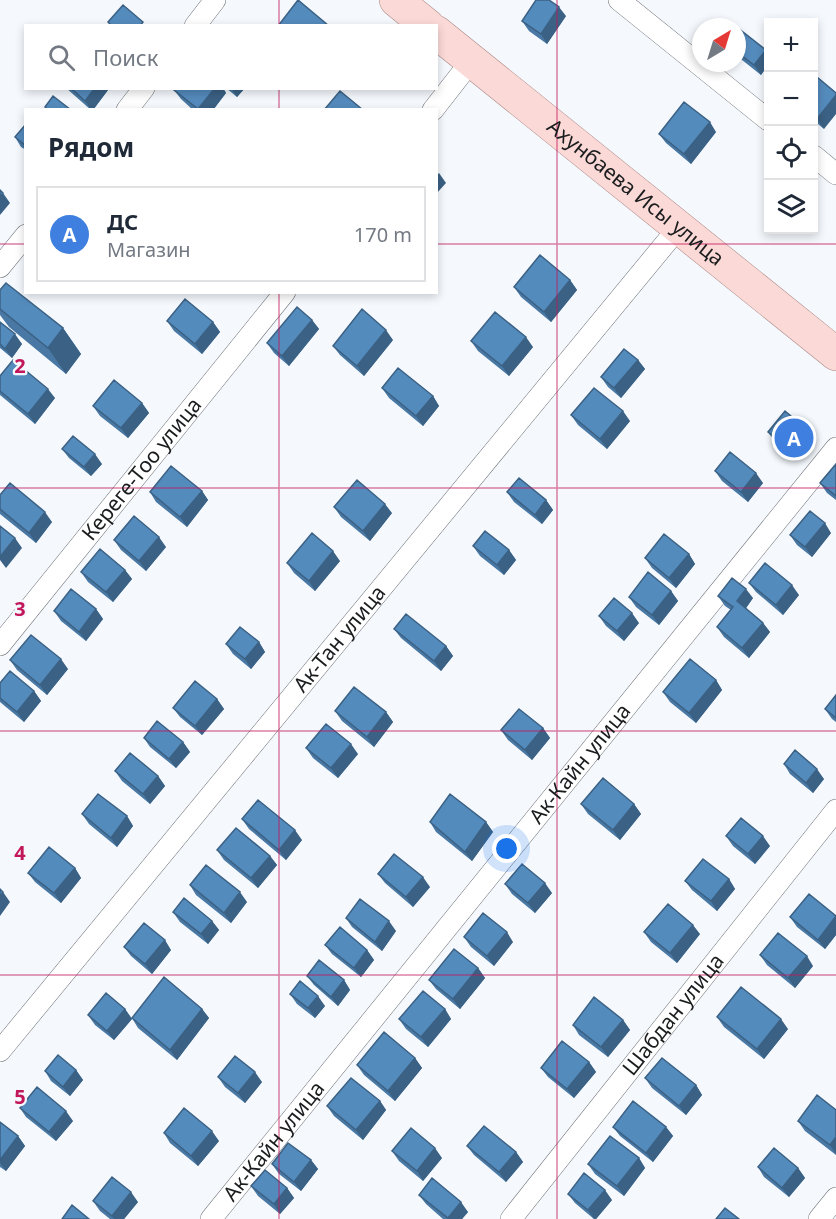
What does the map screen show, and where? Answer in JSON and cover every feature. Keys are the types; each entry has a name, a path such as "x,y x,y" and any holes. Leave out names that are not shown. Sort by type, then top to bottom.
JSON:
{"main road":[{"path":"396,0 426,24"},
{"name":"Ахунбаева Исы улица","path":"438,34 836,354"}],"street":[{"path":"197,24 215,0"},
{"path":"619,0 764,117"},
{"path":"434,108 472,60"},
{"path":"129,108 142,90"},
{"path":"818,160 836,174"},
{"name":"Ак-Тан улица","path":"0,1051 679,227"},
{"path":"0,267 24,237"},
{"name":"Кереге-Тоо улица","path":"0,645 283,294"},
{"name":"Ак-Кайн улица","path":"211,1219 836,448"},
{"name":"Шабдан улица","path":"511,1219 836,810"},
{"path":"819,1219 836,1198"}],"building":[{"path":"298,0 327,24 280,24"},
{"path":"536,0 549,0 559,7 541,34 522,21"},
{"path":"123,5 143,22 142,24 110,24 108,22"},
{"path":"746,34 764,48 764,52 754,65 746,59"},
{"path":"818,78 836,95 818,118"},
{"path":"73,90 93,90 85,101"},
{"path":"174,90 213,90 197,108"},
{"path":"340,91 361,108 326,108"},
{"path":"53,96 68,108 46,108"},
{"path":"684,102 710,122 684,154 659,134"},
{"path":"24,126 24,144 15,137"},
{"path":"540,255 570,280 544,312 514,287"},
{"path":"6,283 63,328 48,348 0,309 0,290"},
{"path":"185,299 213,322 195,344 167,321"},
{"path":"297,307 312,320 282,356 267,343"},
{"path":"362,309 386,330 357,366 333,346"},
{"path":"495,312 526,337 502,366 471,341"},
{"path":"0,322 15,334 5,349 0,344"},
{"path":"624,349 638,360 614,388 601,377"},
{"path":"13,360 48,389 28,414 0,391 0,376"},
{"path":"398,368 433,396 416,416 382,388"},
{"path":"114,380 142,403 121,428 93,406"},
{"path":"594,388 623,411 600,439 571,415"},
{"path":"785,411 803,426 786,447 768,432"},
{"path":"73,436 95,454 84,467 62,449"},
{"path":"730,452 756,473 741,492 715,471"},
{"path":"836,464 836,496 820,483"},
{"path":"171,466 202,491 180,517 150,492"},
{"path":"519,478 546,500 535,515 507,492"},
{"path":"357,480 385,504 363,531 334,507"},
{"path":"10,483 45,512 29,533 0,509 0,495"},
{"path":"810,511 825,523 805,547 790,535"},
{"path":"134,516 159,537 139,561 114,540"},
{"path":"0,526 15,538 0,557"},
{"path":"485,531 509,550 497,565 473,546"},
{"path":"312,533 333,551 309,581 287,563"},
{"path":"664,534 689,554 669,578 645,558"},
{"path":"100,549 125,570 106,592 81,572"},
{"path":"765,563 792,585 776,605 749,583"},
{"path":"648,572 671,591 652,615 629,597"},
{"path":"732,578 746,589 737,601 763,623 742,648 717,627 733,607 718,596"},
{"path":"71,589 96,609 79,632 54,611"},
{"path":"614,598 632,613 617,631 599,616"},
{"path":"406,614 446,646 434,661 394,629"},
{"path":"240,627 259,642 245,659 226,644"},
{"path":"31,635 61,659 40,685 10,660"},
{"path":"690,659 716,680 689,713 663,692"},
{"path":"10,671 34,691 17,712 0,698 0,683"},
{"path":"195,681 217,699 195,726 173,708"},
{"path":"354,687 386,712 367,737 335,711"},
{"path":"836,695 836,718 825,709"},
{"path":"519,709 543,728 525,750 501,730"},
{"path":"157,721 183,742 169,759 144,738"},
{"path":"326,724 351,744 331,768 306,748"},
{"path":"795,750 817,769 806,783 784,764"},
{"path":"130,753 158,776 143,794 115,771"},
{"path":"603,778 634,804 613,830 581,804"},
{"path":"98,794 127,816 111,838 82,814"},
{"path":"450,794 486,822 465,852 430,822"},
{"path":"258,800 295,830 279,850 242,819"},
{"path":"741,818 763,836 748,854 726,836"},
{"path":"236,828 270,856 251,878 217,850"},
{"path":"49,847 75,868 54,893 28,873"},
{"path":"394,854 423,877 406,897 378,874"},
{"path":"703,859 729,879 711,901 685,881"},
{"path":"522,864 545,883 528,903 505,884"},
{"path":"206,865 240,892 224,913 190,885"},
{"path":"809,894 836,916 818,940 790,917"},
{"path":"184,898 212,921 201,934 173,912"},
{"path":"360,899 389,921 375,942 346,918"},
{"path":"668,904 693,925 670,953 644,932"},
{"path":"483,913 507,932 487,956 464,937"},
{"path":"144,923 165,940 145,964 124,947"},
{"path":"340,927 367,950 354,968 325,945"},
{"path":"778,933 807,956 788,978 760,955"},
{"path":"454,949 478,968 453,999 429,980"},
{"path":"319,960 344,980 331,997 307,976"},
{"path":"164,977 202,1009 170,1050 132,1018"},
{"path":"300,981 318,996 308,1008 290,994"},
{"path":"741,987 781,1019 757,1049 717,1017"},
{"path":"423,991 445,1009 421,1037 399,1019"},
{"path":"106,993 125,1009 107,1031 88,1015"},
{"path":"594,997 623,1020 601,1047 573,1025"},
{"path":"384,1032 415,1058 388,1091 357,1065"},
{"path":"562,1041 589,1062 567,1089 541,1068"},
{"path":"58,1055 76,1070 63,1087 45,1071"},
{"path":"235,1056 255,1072 238,1093 218,1077"},
{"path":"662,1058 696,1085 679,1106 645,1078"},
{"path":"351,1078 380,1101 356,1130 327,1106"},
{"path":"37,1087 66,1111 49,1132 20,1108"},
{"path":"817,1095 836,1110 836,1137 830,1145 798,1121"},
{"path":"633,1101 666,1127 646,1153 613,1127"},
{"path":"184,1108 212,1131 191,1156 164,1133"},
{"path":"0,1122 18,1136 0,1160"},
{"path":"484,1126 516,1152 499,1172 467,1146"},
{"path":"411,1128 435,1148 417,1171 392,1151"},
{"path":"610,1136 639,1158 617,1186 588,1164"},
{"path":"288,1143 311,1160 294,1182 272,1164"},
{"path":"774,1148 798,1168 782,1188 758,1167"},
{"path":"265,1170 287,1188 274,1204 251,1186"},
{"path":"584,1173 605,1190 588,1210 568,1194"},
{"path":"112,1177 131,1192 112,1216 93,1201"},
{"path":"432,1178 461,1202 448,1218 419,1195"},
{"path":"72,1205 89,1219 62,1219"},
{"path":"725,1208 739,1219 716,1219"}],"place":[{"name":"ДС","path":"794,438"}]}
